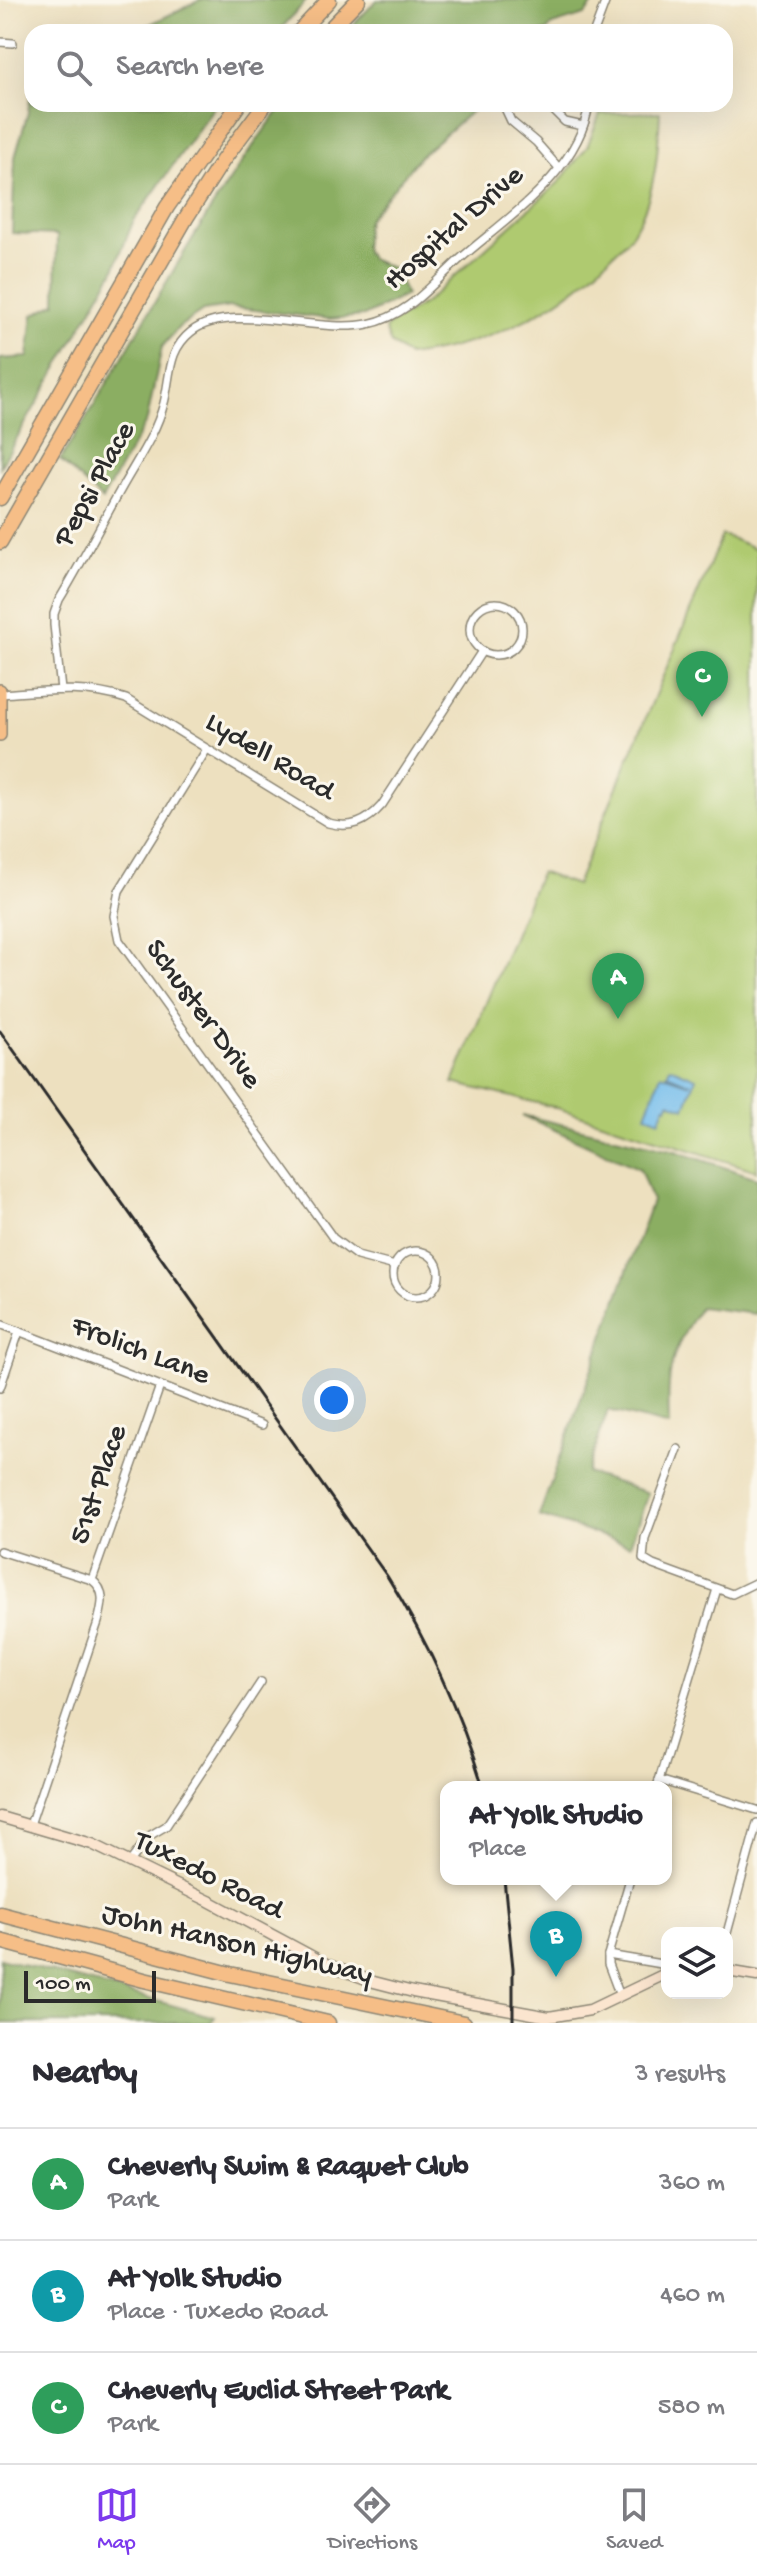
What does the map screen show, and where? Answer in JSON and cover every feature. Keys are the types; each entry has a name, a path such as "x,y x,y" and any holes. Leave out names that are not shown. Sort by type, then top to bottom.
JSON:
{"highway":[{"path":"306,24 329,0"},
{"path":"335,24 358,0"},
{"path":"0,498 167,207 233,112"},
{"path":"0,542 186,218 223,160 259,112"},
{"name":"John Hanson Highway","path":"0,1914 230,1974 464,2023"},
{"name":"John Hanson Highway","path":"0,1941 155,1983 328,2023"}],"main road":[{"path":"0,692 0,735"},
{"name":"Tuxedo Road","path":"0,1817 82,1840 209,1901 301,1952 391,1987 549,2017 590,2010 661,1976"},
{"path":"733,1972 757,1976"}],"street":[{"path":"597,24 606,0"},
{"path":"0,42 13,43"},
{"path":"507,112 511,121 536,142 559,168"},
{"path":"555,112 565,122 583,126"},
{"name":"Hospital Drive","path":"213,319 239,317 349,327 393,316 432,288 458,261 526,203 559,168 573,147 587,112"},
{"name":"Pepsi Place","path":"61,690 54,625 59,600 158,421 172,356 189,333 213,319"},
{"path":"491,604 513,610 522,631 517,645 504,654 482,651 472,640 473,617 484,606 491,604"},
{"name":"Lydell Road","path":"0,692 95,691 126,699 328,823 350,826 371,818 382,805 482,651"},
{"name":"Schuster Drive","path":"207,749 119,891 114,916 119,940 333,1238 357,1256 395,1266"},
{"path":"407,1253 428,1254 439,1271 437,1285 423,1296 405,1294 394,1280 395,1266 407,1253"},
{"name":"Frolich Lane","path":"0,1324 262,1425"},
{"path":"0,1388 19,1332"},
{"name":"51st Place","path":"30,1825 101,1608 102,1591 92,1580 160,1386"},
{"path":"678,1449 645,1538 643,1559 732,1594 755,1583 757,1575"},
{"path":"0,1551 92,1580"},
{"path":"659,1781 717,1589"},
{"path":"130,1862 149,1836 166,1826 261,1682"},
{"path":"672,1788 757,1810"},
{"path":"729,1927 757,1823"},
{"path":"620,1996 608,1964 608,1955 628,1885"},
{"path":"608,1955 661,1964"}],"green space":[{"path":"200,0 307,0 285,24 150,24"},
{"path":"377,0 596,0 585,15 555,24 354,24"},
{"path":"28,112 210,112 133,222 113,272 0,467 0,359 28,357 33,315 56,303 57,235 12,233 15,157"},
{"path":"278,112 471,112 420,156 367,220 364,248 370,259 395,269 406,295 364,316 330,319 229,307 203,311 179,327 162,347 147,420 102,500 60,460 195,235"},
{"path":"660,112 654,173 641,217 629,238 588,278 542,311 491,335 408,356 391,344 385,329 391,323 425,303 559,182 587,147 600,114"},
{"path":"722,535 757,549 757,1171 554,1107 453,1083 540,872 576,885"},
{"path":"522,1115 675,1151 757,1178 757,1314 700,1307 672,1363 669,1426 608,1410 587,1473 648,1493 630,1545 539,1516 652,1201 640,1169"},
{"path":"0,1958 215,2017 210,2023 0,2023"}],"water":[{"path":"670,1067 696,1078 685,1108 669,1102 660,1120 646,1115 661,1074 691,1084 667,1074"}],"railway":[{"path":"0,1031 387,1576 442,1678 481,1781"},
{"path":"505,1885 513,1968 513,2023"}],"place":[{"name":"Cheverly Euclid Street Park","path":"702,717"},
{"name":"Cheverly Swim & Raquet Club","path":"618,1019"},
{"name":"At Yolk Studio","path":"556,1977"}]}
